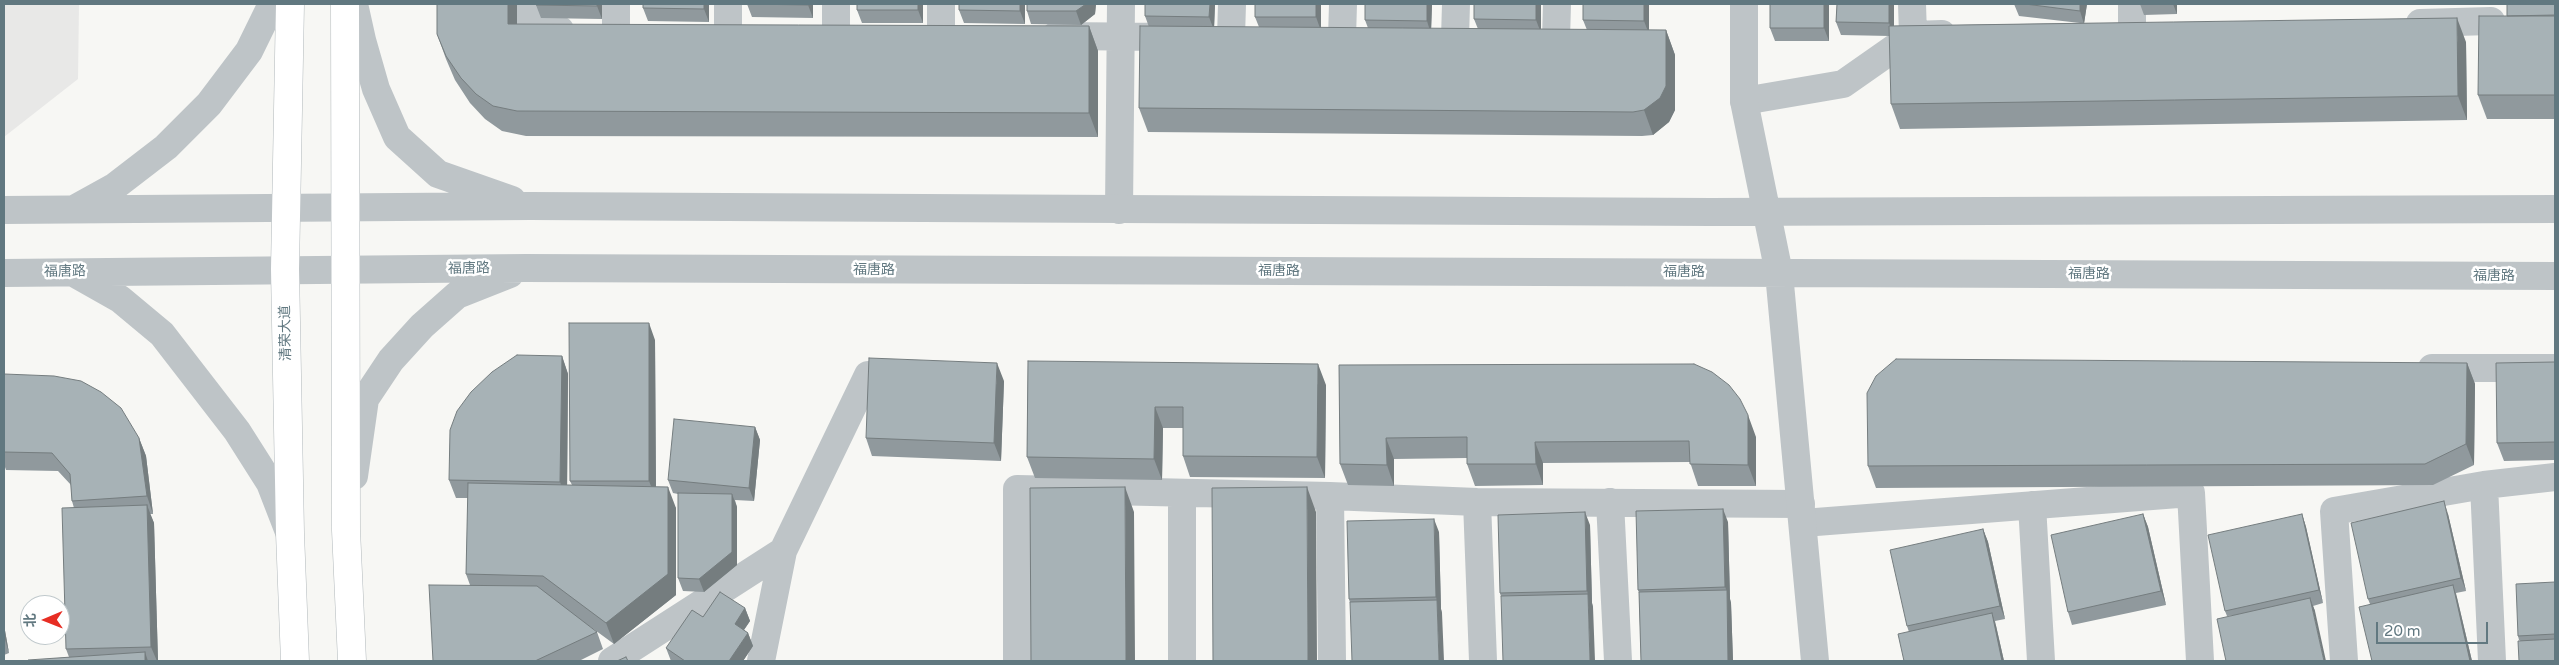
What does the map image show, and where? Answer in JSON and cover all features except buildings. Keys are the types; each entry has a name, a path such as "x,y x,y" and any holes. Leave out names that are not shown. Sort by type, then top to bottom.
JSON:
{"main road":[{"name":"清荣大道","path":"290,4 284,269 295,661"},
{"path":"345,4 346,530 352,661"}],"street":[{"path":"73,209 114,187 166,147 209,104 249,52 272,4"},
{"path":"354,4 376,89 397,137 438,174 530,206"},
{"path":"528,4 527,30 644,30"},
{"path":"616,4 616,30"},
{"path":"728,4 728,31"},
{"path":"836,4 836,33"},
{"path":"941,34 942,4"},
{"path":"1119,210 1121,4"},
{"path":"1231,37 1232,4"},
{"path":"1342,38 1343,4"},
{"path":"1455,38 1456,4"},
{"path":"1556,40 1557,4"},
{"path":"1744,4 1744,101 1779,273 1815,661"},
{"path":"1912,4 1913,35"},
{"path":"2102,31 2132,17 2162,29"},
{"path":"2391,24 2491,21"},
{"path":"700,31 757,31"},
{"path":"807,32 865,33"},
{"path":"912,34 971,35"},
{"path":"1744,101 1843,84 1913,35 1963,34"},
{"path":"1031,36 1259,37"},
{"path":"1314,38 1370,38"},
{"path":"1427,38 1483,39"},
{"path":"1529,40 1585,40"},
{"path":"4,210 530,206 1768,212 2555,209"},
{"path":"346,530 365,399 391,360 422,326 456,295 526,268"},
{"name":"福唐路","path":"4,273 526,268 2555,276"},
{"path":"72,272 120,299 162,334 237,431 270,483 290,533"},
{"path":"2407,368 2555,368"},
{"path":"761,661 783,551 868,375"},
{"path":"2344,661 2334,511 2484,485 2555,477"},
{"path":"2484,485 2492,661"},
{"path":"1017,661 1017,489 1330,496 1477,502 1610,502 1802,513 2032,505 2191,493 2200,661"},
{"path":"1182,494 1182,661"},
{"path":"1330,496 1332,661"},
{"path":"1477,502 1483,661"},
{"path":"1610,502 1618,661"},
{"path":"2032,505 2042,661"},
{"path":"612,661 783,551"}],"shaded area":[{"path":"4,4 79,4 78,79 4,137"}]}
